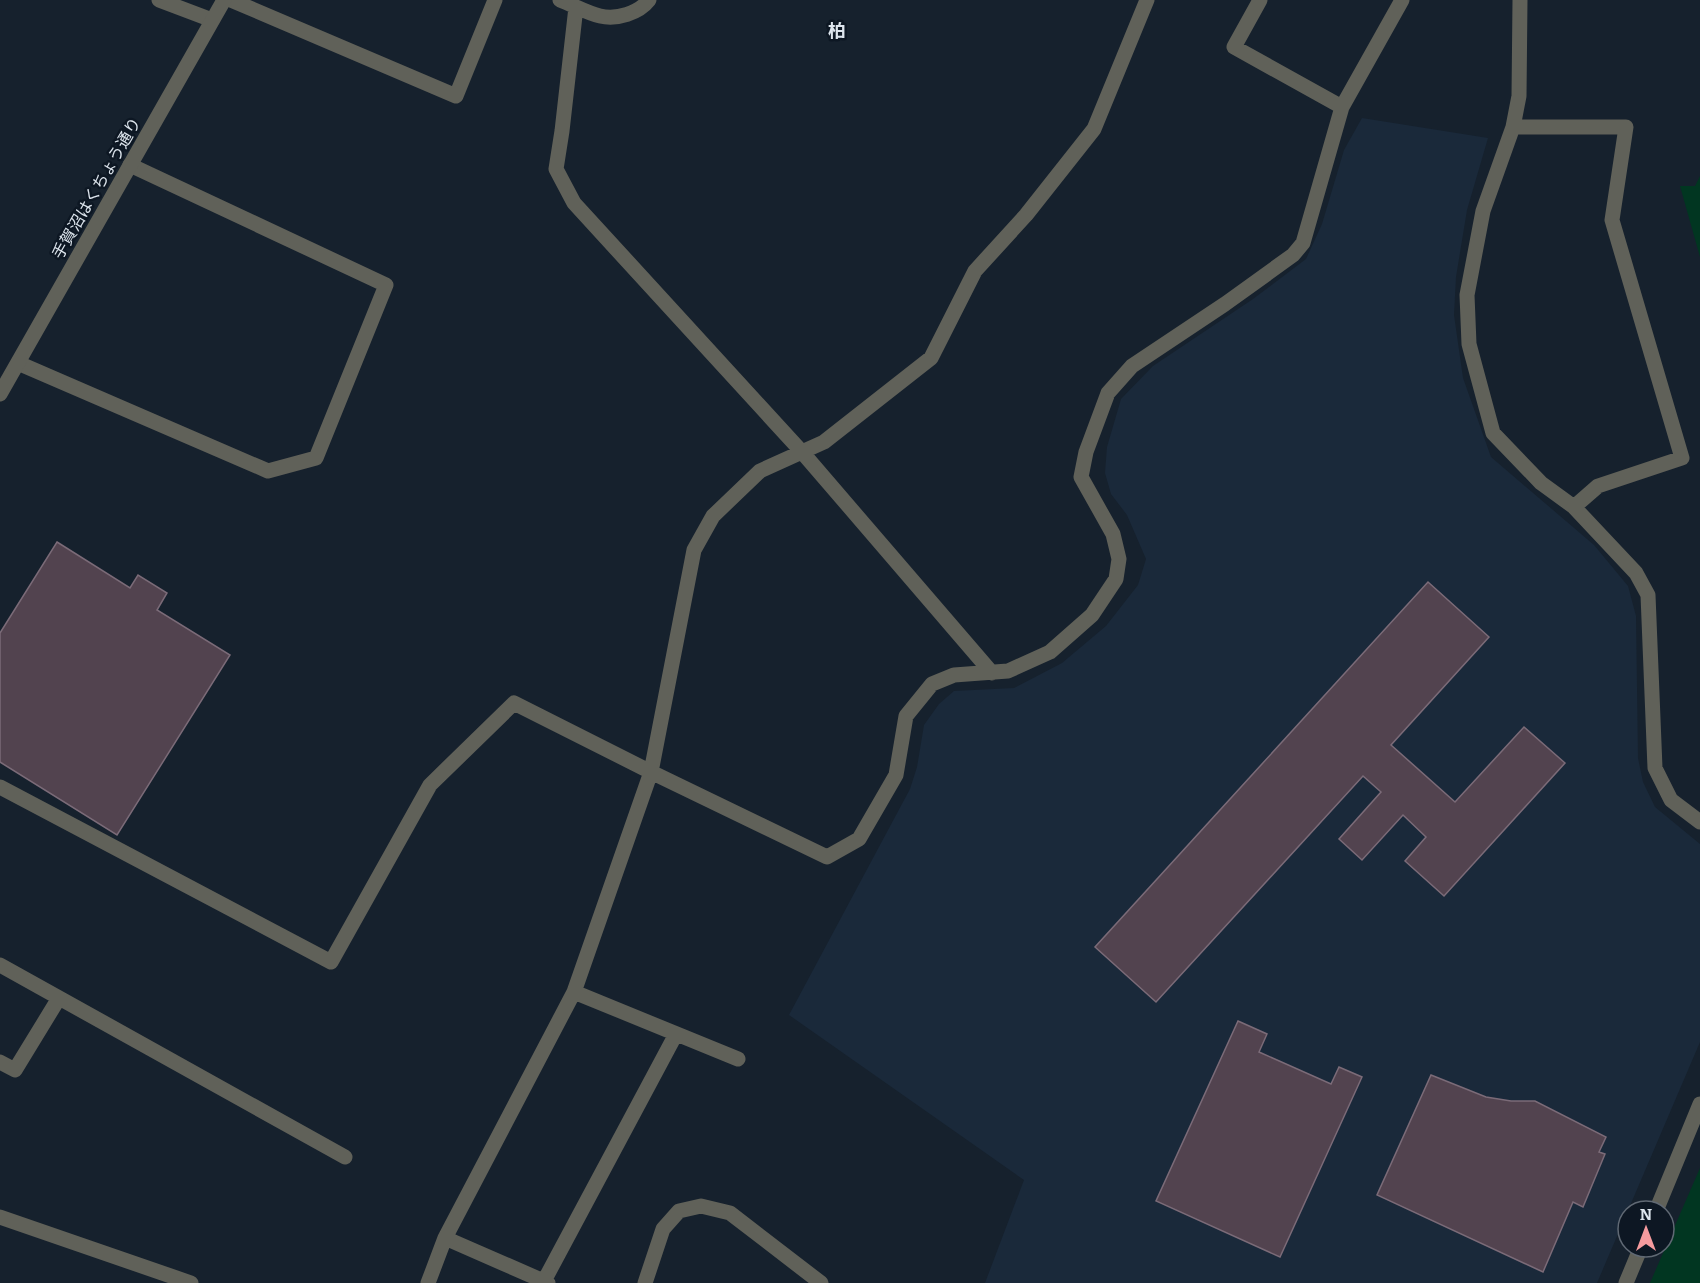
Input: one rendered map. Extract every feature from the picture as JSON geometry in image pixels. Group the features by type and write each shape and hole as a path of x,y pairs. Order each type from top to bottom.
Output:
{"street":[{"path":"159,0 212,20"},
{"name":"手賀沼はくちょう通り","path":"0,394 224,0"},
{"path":"231,0 456,96 495,0"},
{"path":"560,0 602,17 625,16 645,5 649,0"},
{"path":"428,1283 445,1238 574,992 651,772 694,550 713,516 760,471 824,442 931,358 975,272 1026,215 1094,129 1147,0"},
{"path":"1260,0 1234,47 1342,107"},
{"path":"0,787 331,962 430,785 514,703 827,857 859,839 896,775 906,716 932,684 954,675 1008,671 1050,652 1092,615 1116,579 1119,559 1113,534 1081,477 1086,452 1108,393 1132,366 1225,304 1293,255 1303,243 1342,107 1402,0"},
{"path":"1520,0 1519,96 1513,127 1484,211 1467,295 1469,344 1493,433 1541,483 1574,507 1636,573 1648,595 1654,768 1671,801 1700,822"},
{"path":"576,7 556,170 574,203 802,452 992,673"},
{"path":"1513,127 1626,127 1612,220 1682,459 1598,486 1574,507"},
{"path":"18,363 268,471 316,459 386,285 130,165"},
{"path":"0,965 345,1157"},
{"path":"574,992 738,1059"},
{"path":"0,1062 15,1070 59,998"},
{"path":"445,1238 546,1282 676,1034"},
{"path":"1661,1199 1700,1104"},
{"path":"645,1283 663,1229 679,1211 701,1206 730,1213 821,1283"},
{"path":"0,1217 190,1283"},
{"path":"1626,1283 1636,1259"}],"shaded area":[{"path":"1362,118 1488,138 1467,210 1456,277 1454,315 1463,378 1491,457 1594,545 1628,586 1636,616 1638,758 1643,782 1655,807 1700,844 1700,1042 1633,1199 1616,1199 1616,1239 1597,1283 985,1283 1024,1180 789,1015 910,789 917,767 924,725 939,704 954,691 1014,688 1062,663 1106,626 1138,585 1146,559 1127,515 1111,494 1105,473 1107,447 1121,399 1153,366 1253,299 1306,259 1322,224 1344,150"}],"green space":[{"path":"1700,176 1700,257 1680,186 1695,186"},
{"path":"1700,1168 1700,1283 1650,1283 1660,1259 1676,1259 1676,1223"}],"building":[{"path":"57,542 130,588 138,575 167,593 157,610 230,655 117,835 0,762 0,633"},
{"path":"1428,582 1489,637 1391,745 1455,802 1524,727 1565,763 1444,896 1405,861 1426,837 1403,815 1362,860 1339,839 1381,792 1363,776 1156,1002 1095,947"},
{"path":"1238,1021 1267,1034 1259,1052 1331,1084 1339,1067 1362,1077 1280,1257 1156,1201"},
{"path":"1431,1075 1486,1097 1511,1101 1535,1101 1606,1137 1599,1152 1605,1154 1583,1207 1573,1202 1543,1272 1377,1195"}],"district":[{"name":"柏","path":"837,31"}]}
